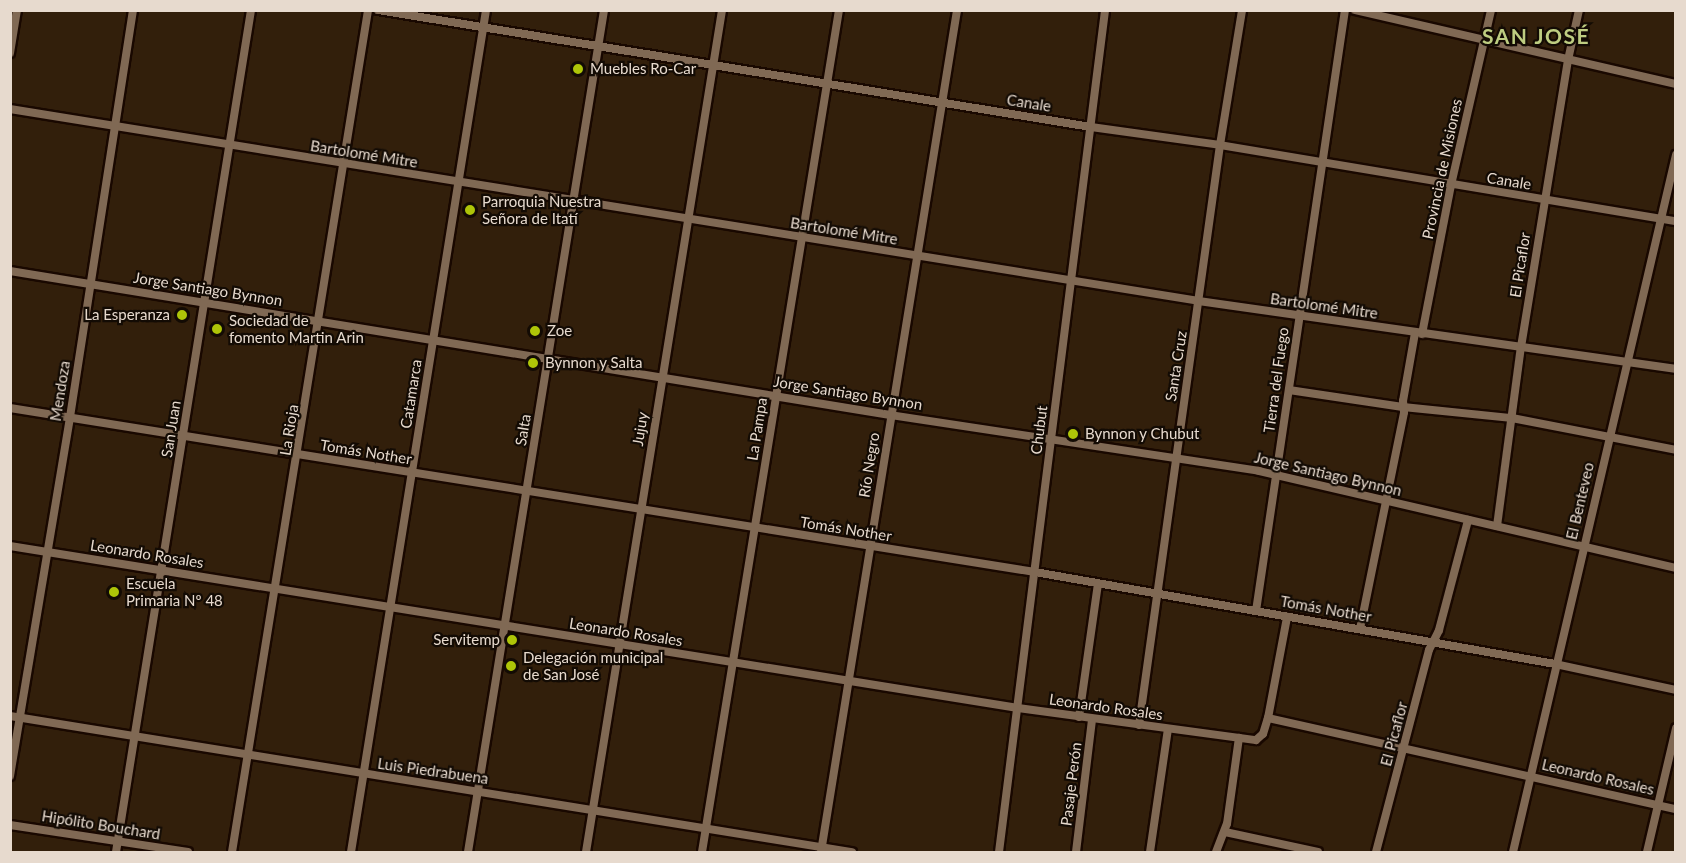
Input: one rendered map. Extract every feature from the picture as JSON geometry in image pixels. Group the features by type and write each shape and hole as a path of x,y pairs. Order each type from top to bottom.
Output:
{"street":[{"path":"10,52 17,10"},
{"name":"Mendoza","path":"10,776 15,717 70,417 133,10"},
{"name":"San Juan","path":"116,852 251,10"},
{"name":"La Rioja","path":"232,852 320,320 368,10"},
{"name":"Canale","path":"378,10 828,84 1220,145 1321,164 1676,221"},
{"name":"Catamarca","path":"351,852 486,10"},
{"name":"Salta","path":"468,852 604,10"},
{"name":"Jujuy","path":"586,852 722,10"},
{"name":"La Pampa","path":"702,852 839,10"},
{"name":"Río Negro","path":"821,850 957,10"},
{"name":"Santa Cruz","path":"1139,725 1220,145 1242,10"},
{"name":"Tierra del Fuego","path":"1256,611 1345,10"},
{"path":"1355,10 1378,13 1676,84"},
{"name":"Provincia de Misiones","path":"1360,629 1418,334 1491,10"},
{"name":"El Picaflor","path":"1497,526 1544,200 1579,10"},
{"name":"Chubut","path":"999,852 1104,11"},
{"name":"Bartolomé Mitre","path":"10,109 802,239 1199,301 1676,369"},
{"name":"El Benteveo","path":"1513,852 1555,664 1676,155"},
{"name":"Jorge Santiago Bynnon","path":"10,271 890,415 1277,475 1676,568"},
{"path":"1288,390 1403,407 1512,418 1676,450"},
{"name":"Tomás Nother","path":"10,408 412,472 527,493 1035,572 1555,664 1676,690"},
{"name":"El Picaflor","path":"1376,852 1468,520"},
{"name":"Leonardo Rosales","path":"10,546 1018,708 1239,738"},
{"path":"1079,717 1098,584"},
{"path":"1216,852 1225,832 1239,738 1262,738 1268,718 1287,617"},
{"name":"Luis Piedrabuena","path":"15,717 134,735 363,775 478,791 821,850 852,852"},
{"name":"Leonardo Rosales","path":"1268,718 1676,809"},
{"name":"Pasaje Perón","path":"1076,852 1092,719"},
{"path":"1647,852 1676,728"},
{"path":"1150,852 1168,729"},
{"name":"Hipólito Bouchard","path":"10,825 188,852"},
{"path":"1225,832 1318,852"}],"place":[{"name":"Muebles Ro-Car","path":"578,69"},
{"name":"Parroquia Nuestra Señora de Itatí","path":"470,210"},
{"name":"La Esperanza","path":"182,315"},
{"name":"Sociedad de fomento Martin Arin","path":"217,329"},
{"name":"Zoe","path":"535,331"},
{"name":"Bynnon y Salta","path":"533,363"},
{"name":"Bynnon y Chubut","path":"1073,434"},
{"name":"Escuela Primaria Nº 48","path":"114,592"},
{"name":"Servitemp","path":"512,640"},
{"name":"Delegación municipal de San José","path":"511,666"}],"district":[{"name":"SAN JOSÉ","path":"1536,36"}]}
